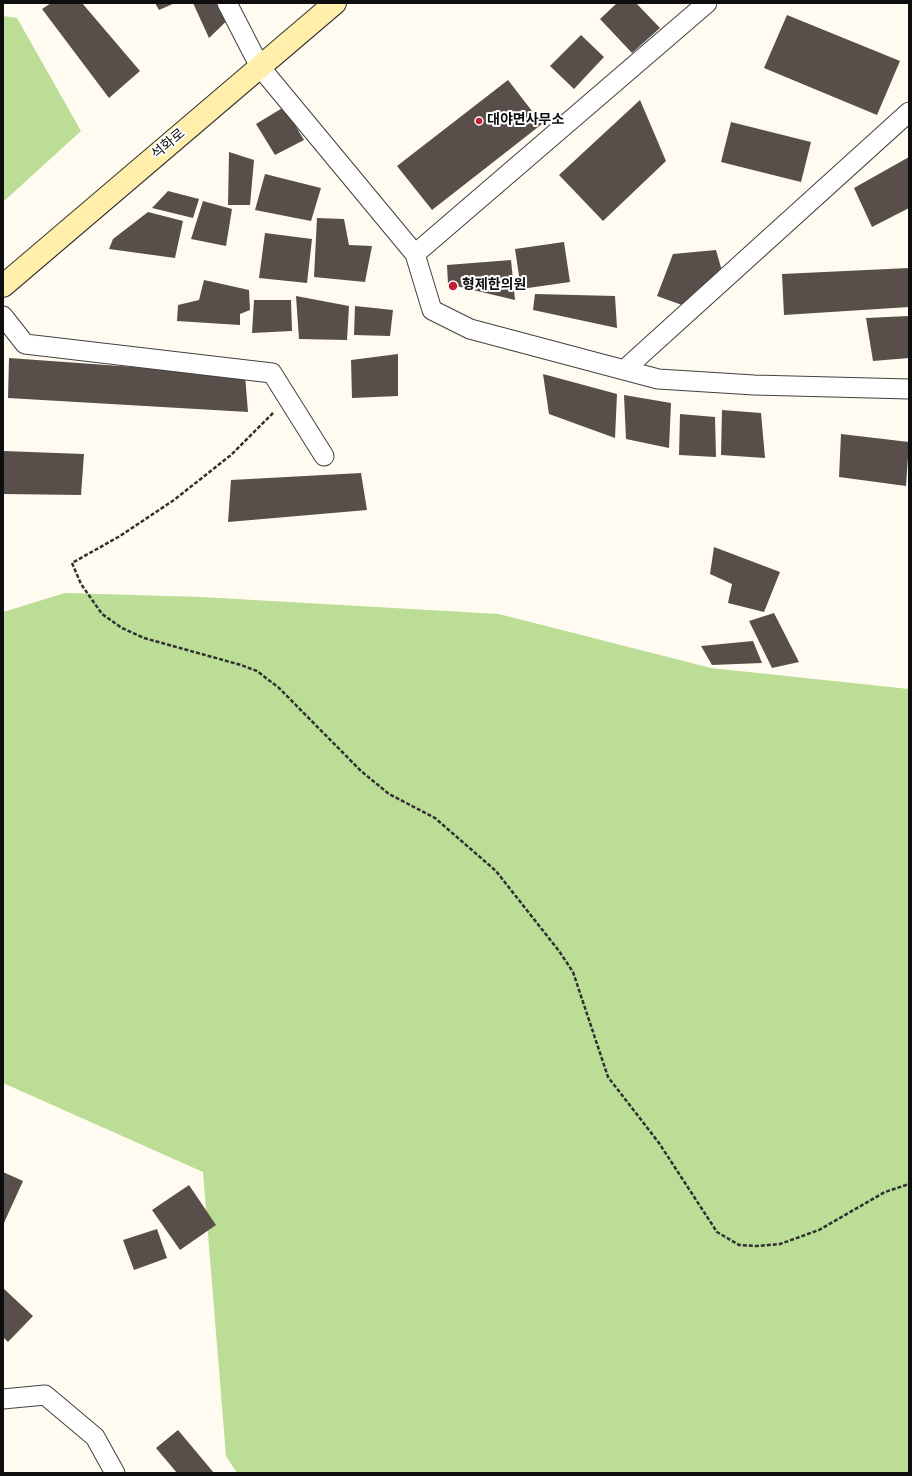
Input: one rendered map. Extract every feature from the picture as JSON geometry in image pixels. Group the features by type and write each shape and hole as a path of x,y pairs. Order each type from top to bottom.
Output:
{"street":[{"path":"227,3 260,67 415,254 432,310 470,330 658,379 754,385 909,388"},
{"name":"석화로","path":"3,286 335,3"},
{"path":"415,254 707,3"},
{"path":"624,370 909,112"},
{"path":"3,316 25,344 272,373 324,456"},
{"path":"3,1399 45,1395 95,1437 115,1473"}],"path":[{"path":"288,398 231,455 174,500 120,536 72,563 81,584 102,614 122,628 144,638 242,665 257,671 279,688 361,771 389,794 435,818 496,871 559,951 573,972 608,1077 659,1143 717,1232 739,1245 757,1246 780,1244 819,1230 886,1192 909,1184"}],"green space":[{"path":"3,16 17,18 81,131 3,202"},
{"path":"65,593 201,597 499,614 711,668 909,689 909,1473 237,1473 226,1456 203,1172 3,1083 3,612"}],"building":[{"path":"51,3 82,3 140,71 109,98 42,9"},
{"path":"155,3 175,3 159,10"},
{"path":"193,3 234,3 237,11 209,38"},
{"path":"617,3 636,3 660,28 632,53 600,19"},
{"path":"787,15 900,61 877,115 764,68"},
{"path":"581,35 604,57 574,89 550,66"},
{"path":"508,80 542,124 432,210 397,166"},
{"path":"640,100 666,161 603,221 559,175"},
{"path":"284,107 304,140 275,155 256,124"},
{"path":"731,122 811,142 801,182 721,162"},
{"path":"229,152 254,160 250,205 228,205"},
{"path":"909,157 909,208 872,227 854,188"},
{"path":"265,174 321,188 311,221 255,210"},
{"path":"168,191 199,199 193,218 152,208"},
{"path":"203,201 232,209 226,246 191,239"},
{"path":"148,212 183,221 175,258 109,249 113,239"},
{"path":"317,218 344,219 349,245 372,246 365,282 314,277"},
{"path":"265,233 312,239 307,283 259,278"},
{"path":"564,242 570,282 521,289 515,249"},
{"path":"716,250 722,271 682,305 657,296 673,254"},
{"path":"511,260 515,300 448,284 447,265"},
{"path":"909,268 909,307 784,315 782,274"},
{"path":"204,280 249,290 250,310 240,314 240,325 177,321 178,305 199,300"},
{"path":"535,294 615,296 617,328 533,310"},
{"path":"296,296 349,306 347,340 299,339"},
{"path":"254,300 291,300 292,331 252,333"},
{"path":"355,306 393,310 390,336 354,335"},
{"path":"909,316 909,358 873,361 866,318"},
{"path":"398,354 398,396 352,398 351,360"},
{"path":"9,358 245,375 248,412 8,398"},
{"path":"543,374 617,394 615,438 549,414"},
{"path":"624,395 671,403 669,448 626,439"},
{"path":"722,410 761,413 765,458 721,455"},
{"path":"680,414 715,417 716,457 679,455"},
{"path":"841,434 909,442 906,486 839,477"},
{"path":"3,451 84,454 81,495 3,494"},
{"path":"361,473 367,510 228,522 231,480"},
{"path":"714,547 780,572 764,612 728,603 732,584 710,574"},
{"path":"774,613 799,662 772,668 749,621"},
{"path":"753,641 762,663 712,665 701,646"},
{"path":"3,1172 23,1181 3,1225"},
{"path":"189,1185 216,1225 180,1250 152,1210"},
{"path":"157,1229 167,1258 134,1270 123,1240"},
{"path":"3,1288 33,1316 8,1342 3,1337"},
{"path":"178,1430 214,1473 177,1473 156,1448"}],"place":[{"name":"대야면사무소","path":"479,121"},
{"name":"형제한의원","path":"453,286"}]}
